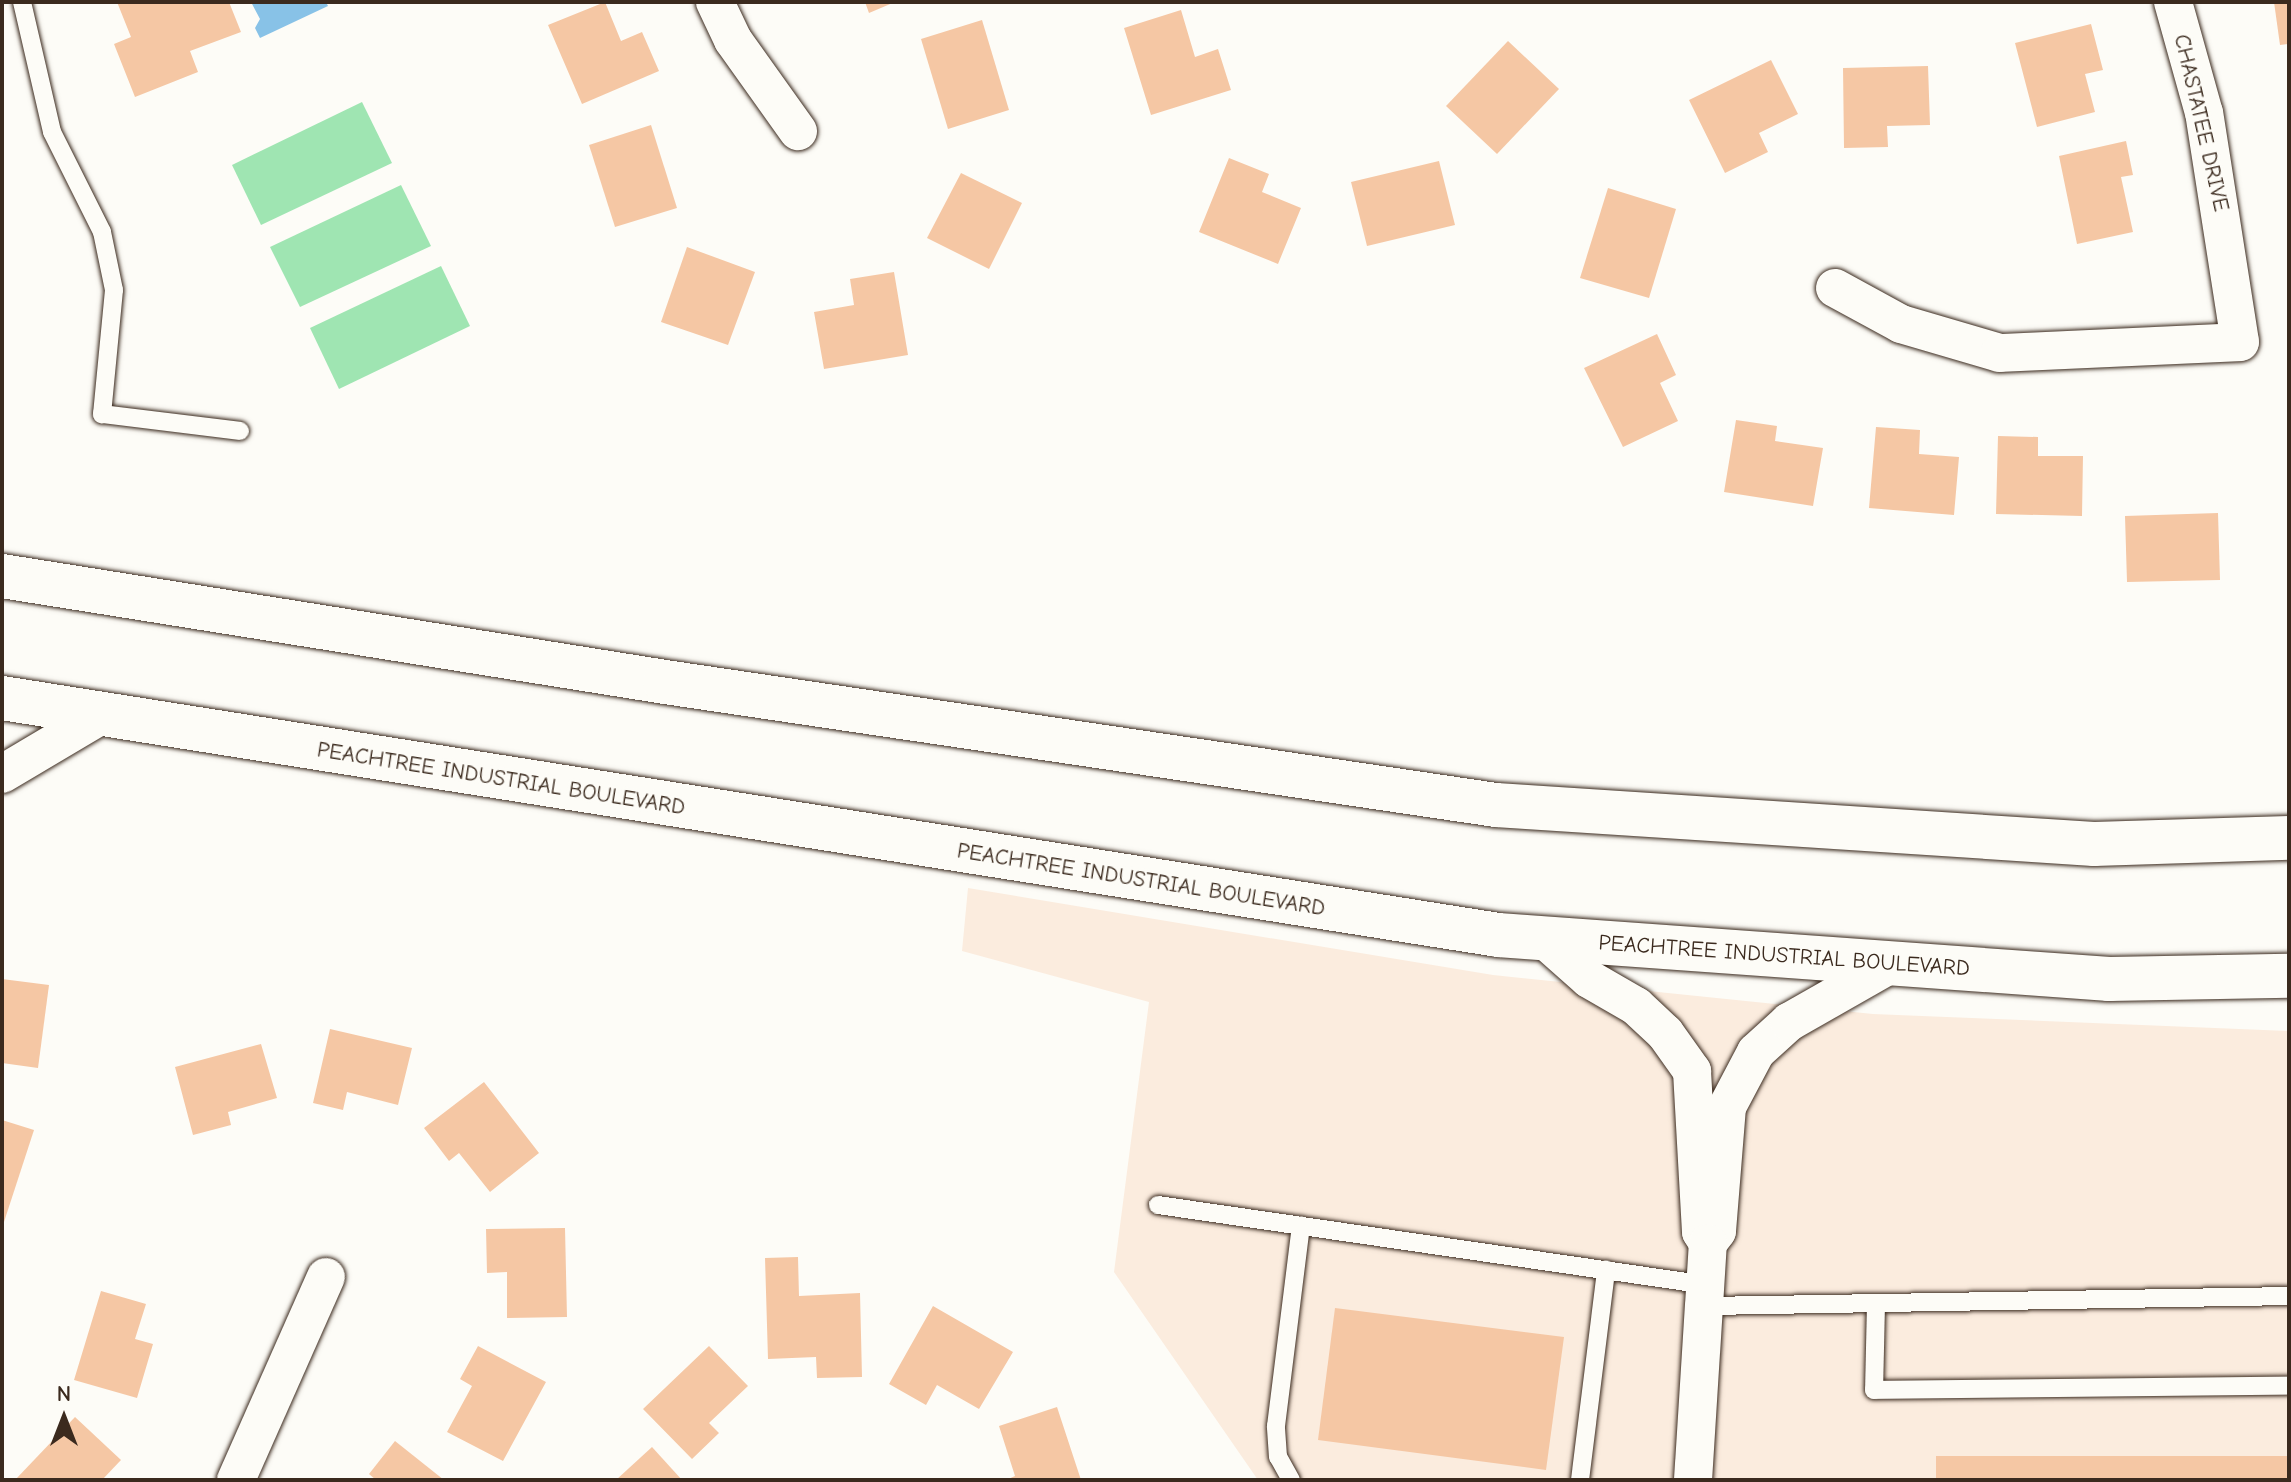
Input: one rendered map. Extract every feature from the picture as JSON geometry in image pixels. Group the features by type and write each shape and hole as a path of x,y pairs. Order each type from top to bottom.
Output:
{"highway":[{"path":"2,576 665,682 1496,805 2094,844 2289,838"},
{"name":"PEACHTREE INDUSTRIAL BOULEVARD","path":"2,698 693,811 1544,939 2109,979 2289,976"}],"street":[{"path":"715,2 733,40 798,131"},
{"name":"CHASTATEE DRIVE","path":"1835,288 1901,324 2000,353 2240,342 2228,244 2204,113 2173,2"},
{"path":"2,774 103,714"},
{"path":"1544,939 1589,979 1636,1006 1665,1033 1692,1071 1701,1232 1708,1243 1693,1480"},
{"path":"1708,1243 1717,1231 1727,1107 1756,1052 1789,1022 1893,963"},
{"path":"236,1480 326,1277"}],"lane":[{"path":"22,2 52,132 102,232 114,290 102,414 240,431"},
{"path":"1158,1205 1606,1270 1707,1296 1876,1304 2289,1296"},
{"path":"1291,1480 1278,1457 1276,1426 1301,1226"},
{"path":"1580,1480 1606,1270"},
{"path":"1876,1304 1874,1390 2289,1386"}],"shaded area":[{"path":"968,888 1493,975 1873,1014 2289,1031 2289,1480 1258,1480 1114,1272 1149,1002 962,951"}],"green space":[{"path":"362,102 392,163 261,225 232,165"},
{"path":"401,185 431,246 300,307 270,247"},
{"path":"441,266 470,326 339,389 310,328"}],"water":[{"path":"251,2 326,2 328,6 260,38 255,28 260,19"}],"building":[{"path":"117,2 229,2 241,32 190,51 198,72 135,97 114,44 131,37"},
{"path":"605,2 621,41 642,32 659,71 582,104 548,25"},
{"path":"865,2 895,2 869,13"},
{"path":"2274,2 2289,2 2289,44 2280,45"},
{"path":"1181,10 1195,57 1218,49 1231,90 1151,115 1124,28"},
{"path":"982,20 1009,110 948,129 921,39"},
{"path":"2091,24 2103,70 2085,74 2095,112 2037,127 2015,43"},
{"path":"1508,41 1559,89 1497,154 1446,106"},
{"path":"1771,60 1798,114 1759,133 1768,152 1725,173 1689,100"},
{"path":"1928,66 1930,125 1887,126 1888,147 1844,148 1843,68"},
{"path":"651,125 677,208 615,227 589,145"},
{"path":"2126,141 2133,175 2121,177 2133,232 2077,244 2059,156"},
{"path":"1229,158 1269,174 1262,192 1301,208 1278,264 1199,232"},
{"path":"1439,161 1455,225 1367,246 1351,182"},
{"path":"961,173 1022,203 989,269 927,238"},
{"path":"1608,188 1676,209 1649,298 1580,278"},
{"path":"687,247 755,272 728,345 661,322"},
{"path":"894,272 908,355 824,369 814,312 854,305 850,279"},
{"path":"1657,334 1676,375 1660,383 1678,421 1623,447 1584,368"},
{"path":"1736,420 1777,426 1775,441 1823,448 1813,506 1724,492"},
{"path":"1876,427 1920,430 1919,454 1959,457 1954,515 1869,508"},
{"path":"1998,436 2038,437 2038,456 2083,456 2082,516 1996,514"},
{"path":"2218,513 2220,580 2127,582 2125,516"},
{"path":"2,979 49,985 38,1068 2,1063"},
{"path":"330,1029 412,1048 398,1105 347,1092 343,1110 313,1103"},
{"path":"261,1044 277,1098 228,1112 231,1125 193,1135 175,1067"},
{"path":"484,1082 539,1153 490,1192 459,1153 449,1161 424,1128"},
{"path":"2,1120 34,1130 3,1225 2,1225"},
{"path":"565,1228 567,1317 507,1318 507,1272 487,1273 486,1229"},
{"path":"798,1257 799,1296 860,1293 862,1377 817,1378 816,1357 768,1359 765,1258"},
{"path":"101,1291 146,1304 135,1339 153,1344 137,1398 74,1380"},
{"path":"933,1306 1013,1352 979,1409 937,1385 926,1405 889,1384"},
{"path":"1335,1308 1564,1337 1546,1470 1318,1440"},
{"path":"478,1346 546,1382 503,1461 447,1432 472,1386 460,1379"},
{"path":"709,1346 748,1386 709,1423 719,1433 692,1459 643,1409"},
{"path":"1057,1407 1081,1480 1006,1480 1015,1476 999,1426"},
{"path":"75,1417 121,1460 102,1480 15,1480"},
{"path":"395,1441 444,1480 376,1480 369,1474"},
{"path":"652,1447 682,1480 616,1480"},
{"path":"1936,1456 2289,1456 2289,1480 1936,1480"}]}
